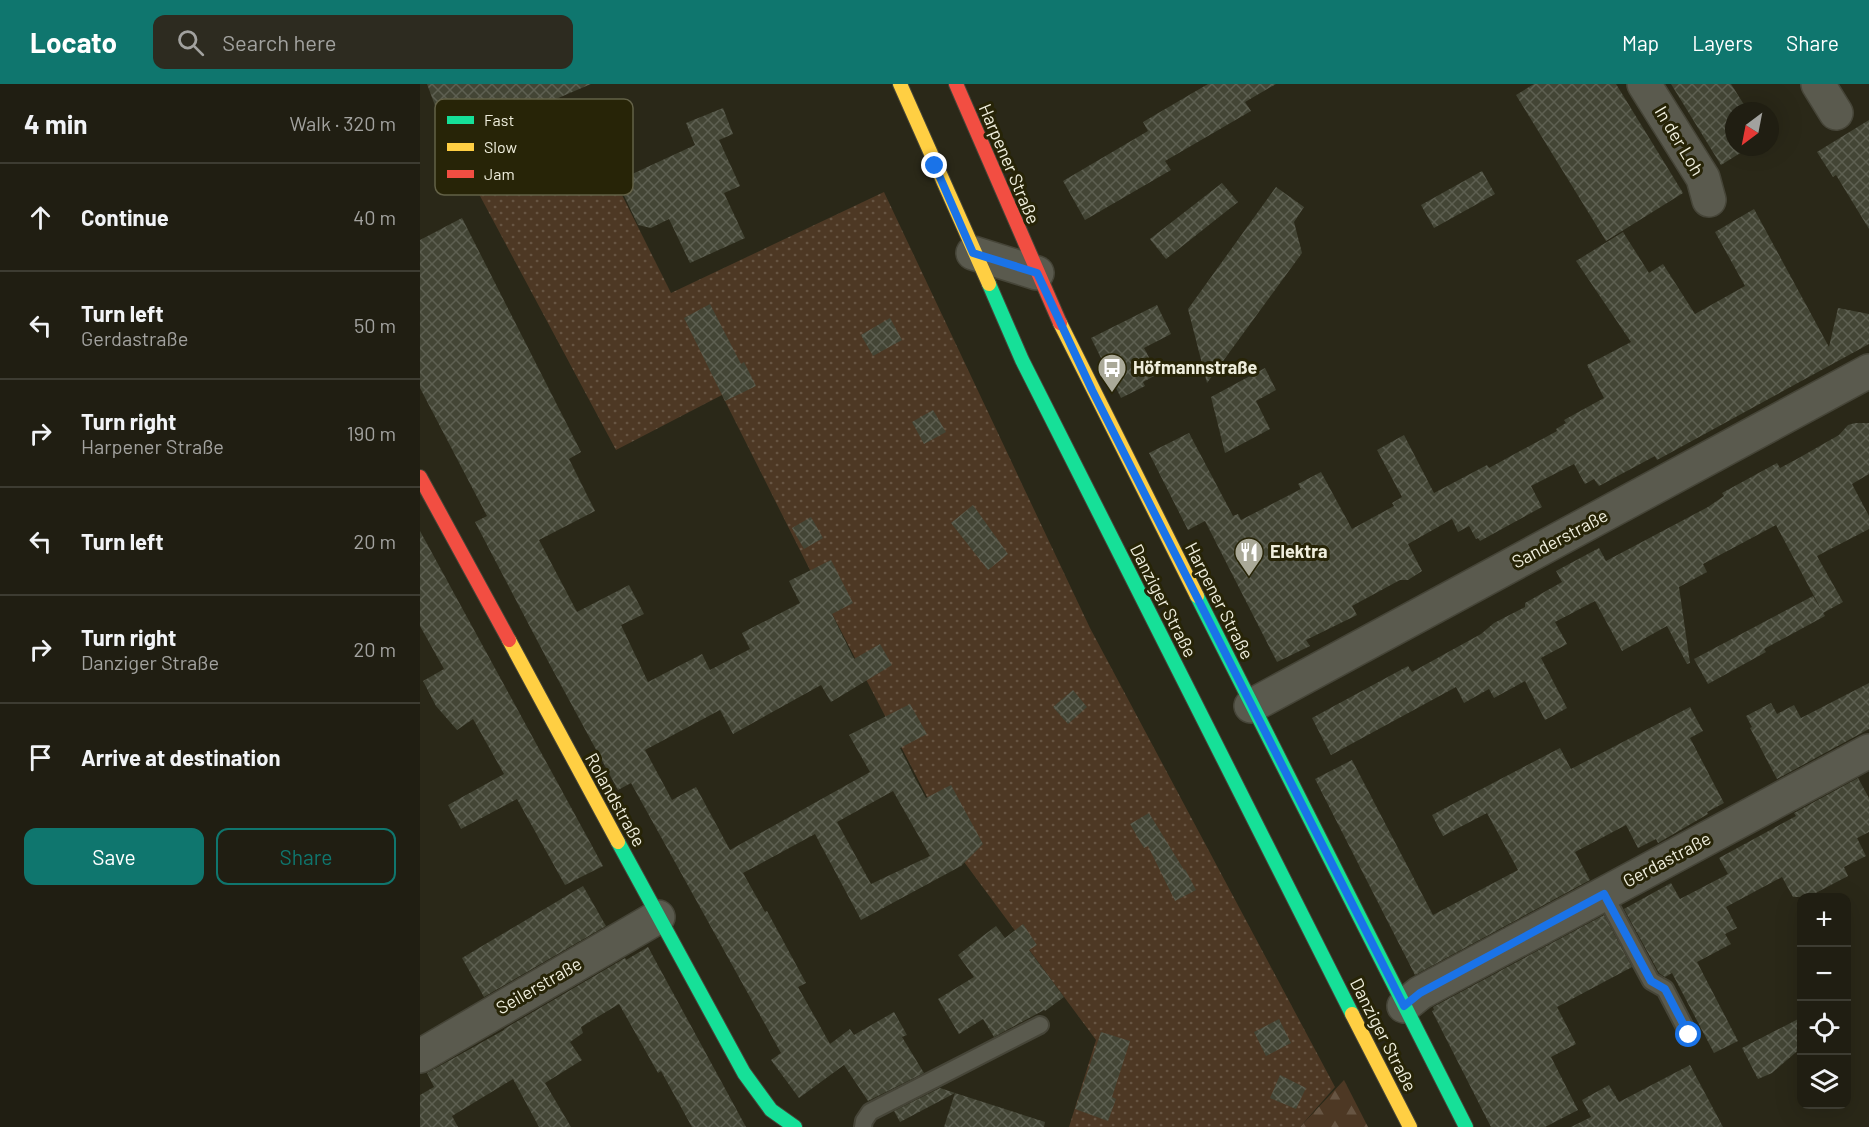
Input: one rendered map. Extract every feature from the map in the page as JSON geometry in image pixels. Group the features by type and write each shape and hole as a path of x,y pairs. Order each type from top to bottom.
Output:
{"street":[{"name":"Danziger Straße","path":"900,84 973,253 1074,467 1410,1127"},
{"name":"Harpener Straße","path":"956,84 1069,344 1466,1127"},
{"name":"In der Loh","path":"1644,84 1703,178 1709,200"},
{"path":"1818,84 1836,113"},
{"path":"973,253 1037,273"},
{"name":"Sanderstraße","path":"1251,706 1869,371"},
{"name":"Rolandstraße","path":"420,477 744,1073 771,1110 795,1127"},
{"name":"Gerdastraße","path":"1404,1006 1420,993 1869,751"},
{"name":"Seilerstraße","path":"420,1056 658,916"}],"lane":[{"path":"1604,894 1651,981 1665,989 1689,1035"},
{"path":"863,1127 864,1120 870,1113 1040,1025"}],"green space":[{"path":"884,192 1090,628 1335,1087 1300,1127 1069,1127 1096,1040 953,847 722,395 616,450 479,195 622,195 671,293"},
{"path":"1344,1080 1368,1127 1300,1127"}],"building":[{"path":"427,84 591,84 556,99 435,99 435,106"},
{"path":"1208,84 1276,84 1245,102 1251,111 1165,161 1171,170 1085,220 1063,181 1148,131 1143,122"},
{"path":"1534,84 1616,84 1683,193 1606,241 1516,95"},
{"path":"1671,84 1731,84 1742,102 1725,102 1725,156 1736,156 1721,165"},
{"path":"723,108 733,134 719,140 740,186 724,193 745,238 690,263 669,219 651,228 638,225 624,195 633,195 633,174 695,145 686,123"},
{"path":"1869,120 1869,229 1836,175 1833,177 1817,152"},
{"path":"1482,171 1495,194 1434,228 1421,205"},
{"path":"1222,183 1238,202 1166,259 1150,239"},
{"path":"1276,187 1304,207 1294,222 1302,253 1207,383 1188,309"},
{"path":"1754,209 1829,347 1838,308 1869,314 1869,344 1657,460 1655,456 1599,486 1594,479 1585,484 1574,464 1531,486 1542,507 1480,541 1476,539 1469,526 1458,532 1452,519 1408,544 1422,571 1352,606 1357,615 1306,640 1310,646 1277,662 1205,521 1188,530 1149,453 1189,433 1233,516 1238,514 1241,520 1301,489 1298,484 1321,472 1352,529 1394,506 1392,503 1402,497 1377,450 1404,435 1434,493 1487,465 1489,468 1557,431 1556,429 1566,423 1564,420 1604,398 1587,365 1631,342 1576,261 1623,232 1649,273 1663,264 1695,314 1745,286 1715,232"},
{"path":"462,218 581,452 569,459 595,511 539,540 577,612 629,585 644,614 621,625 648,682 702,654 710,670 750,649 742,633 800,603 789,581 831,560 853,603 832,614 854,659 880,644 892,665 831,702 821,685 733,734 720,710 645,750 672,800 696,787 730,850 870,772 849,735 910,704 927,734 900,748 915,778 926,798 951,785 983,844 961,866 861,920 815,834 743,873 765,912 767,911 806,983 798,987 830,1044 850,1029 854,1035 894,1012 907,1035 902,1037 924,1073 868,1101 844,1065 799,1098 771,1060 781,1053 631,783 618,790 475,522 487,516 420,388 420,240","holes":["893,791 930,856 871,884 837,822"]},
{"path":"710,304 741,364 744,362 756,386 725,401 684,318"},
{"path":"1157,305 1171,334 1144,348 1158,374 1143,382 1145,386 1121,398 1091,338"},
{"path":"890,318 902,340 873,356 861,335"},
{"path":"1265,368 1276,390 1256,401 1270,429 1225,453 1211,397"},
{"path":"933,410 946,432 924,444 912,422"},
{"path":"1869,423 1869,474 1852,484 1869,516 1869,529 1817,556 1843,602 1823,613 1776,525 1703,564 1707,572 1679,587 1690,663 1687,664 1667,626 1622,651 1595,601 1555,622 1567,644 1541,658 1567,708 1545,720 1525,681 1494,698 1489,689 1464,703 1456,687 1331,755 1312,718 1408,666 1412,672 1481,634 1494,623 1525,607 1525,603 1562,582 1556,571 1599,548 1606,561 1708,507 1724,496 1722,493 1777,463 1780,468 1797,459 1839,435 1848,425"},
{"path":"973,505 1008,554 988,570 951,523"},
{"path":"811,517 823,538 804,549 792,528"},
{"path":"420,531 603,866 565,885 517,799 461,829 448,805 504,774 473,719 457,730 436,706 423,681 444,669 420,626"},
{"path":"1813,596 1825,616 1764,649 1766,652 1708,684 1694,659"},
{"path":"1869,683 1869,729 1777,779 1746,716 1771,703 1777,714 1794,705 1801,718"},
{"path":"1073,690 1087,707 1068,724 1053,707"},
{"path":"1690,707 1703,731 1690,738 1724,803 1658,843 1656,839 1638,848 1626,825 1575,852 1590,880 1415,975 1315,779 1352,760 1433,915 1518,870 1487,813 1443,836 1432,815 1560,748 1571,769"},
{"path":"1858,778 1869,798 1869,832 1857,838 1866,856 1844,867 1848,876 1816,893 1797,893 1797,897 1793,897 1782,877 1726,907 1737,928 1725,934 1731,944 1697,962 1738,1041 1714,1053 1672,973 1665,977 1659,973 1624,909 1671,883 1680,899 1728,874 1719,858 1796,816 1794,813"},
{"path":"1149,813 1196,890 1175,901 1148,846 1144,848 1130,824"},
{"path":"583,886 606,926 484,997 462,958"},
{"path":"1604,915 1632,967 1557,1007 1576,1044 1551,1057 1578,1110 1545,1127 1491,1127 1432,1011 1433,1007"},
{"path":"1023,924 1037,945 1029,950 1064,997 1045,1011 994,1037 983,1019 959,1034 938,999 974,977 958,955 996,926 1005,938"},
{"path":"648,947 746,1127 692,1127 661,1071 658,1073 619,1004 581,1027 583,1033 570,1042 582,1060 545,1083 571,1127 539,1127 513,1079 452,1116 458,1127 420,1127 420,1095 434,1087 427,1073 625,958 626,960"},
{"path":"1279,1019 1291,1043 1266,1056 1254,1032"},
{"path":"1797,1020 1797,1051 1772,1073 1758,1079 1742,1048"},
{"path":"1101,1032 1130,1041 1112,1097 1116,1099 1108,1121 1075,1109"},
{"path":"1690,1065 1723,1127 1571,1127 1591,1117 1582,1100 1609,1085 1619,1102"},
{"path":"1280,1075 1306,1088 1296,1109 1270,1098"},
{"path":"940,1088 955,1093 900,1122 894,1111"},
{"path":"955,1093 1045,1122 1044,1127 944,1127"}],"traffic: fast":[{"path":"989,284 1022,360 1352,1014"},
{"path":"1197,596 1466,1127"},
{"path":"618,842 744,1073 771,1110 795,1127"}],"traffic: slow":[{"path":"900,84 989,284"},
{"path":"1060,323 1197,596"},
{"path":"509,640 618,842"},
{"path":"1352,1014 1410,1127"}],"traffic: jam":[{"path":"956,84 1060,323"},
{"path":"420,477 509,640"}],"place":[{"name":"Höfmannstraße","path":"1112,394"},
{"name":"Elektra","path":"1249,578"}],"route":[{"path":"935,166 973,253 1037,273 1092,390 1404,1006 1420,993 1604,894 1651,981 1665,989 1689,1035"}]}
